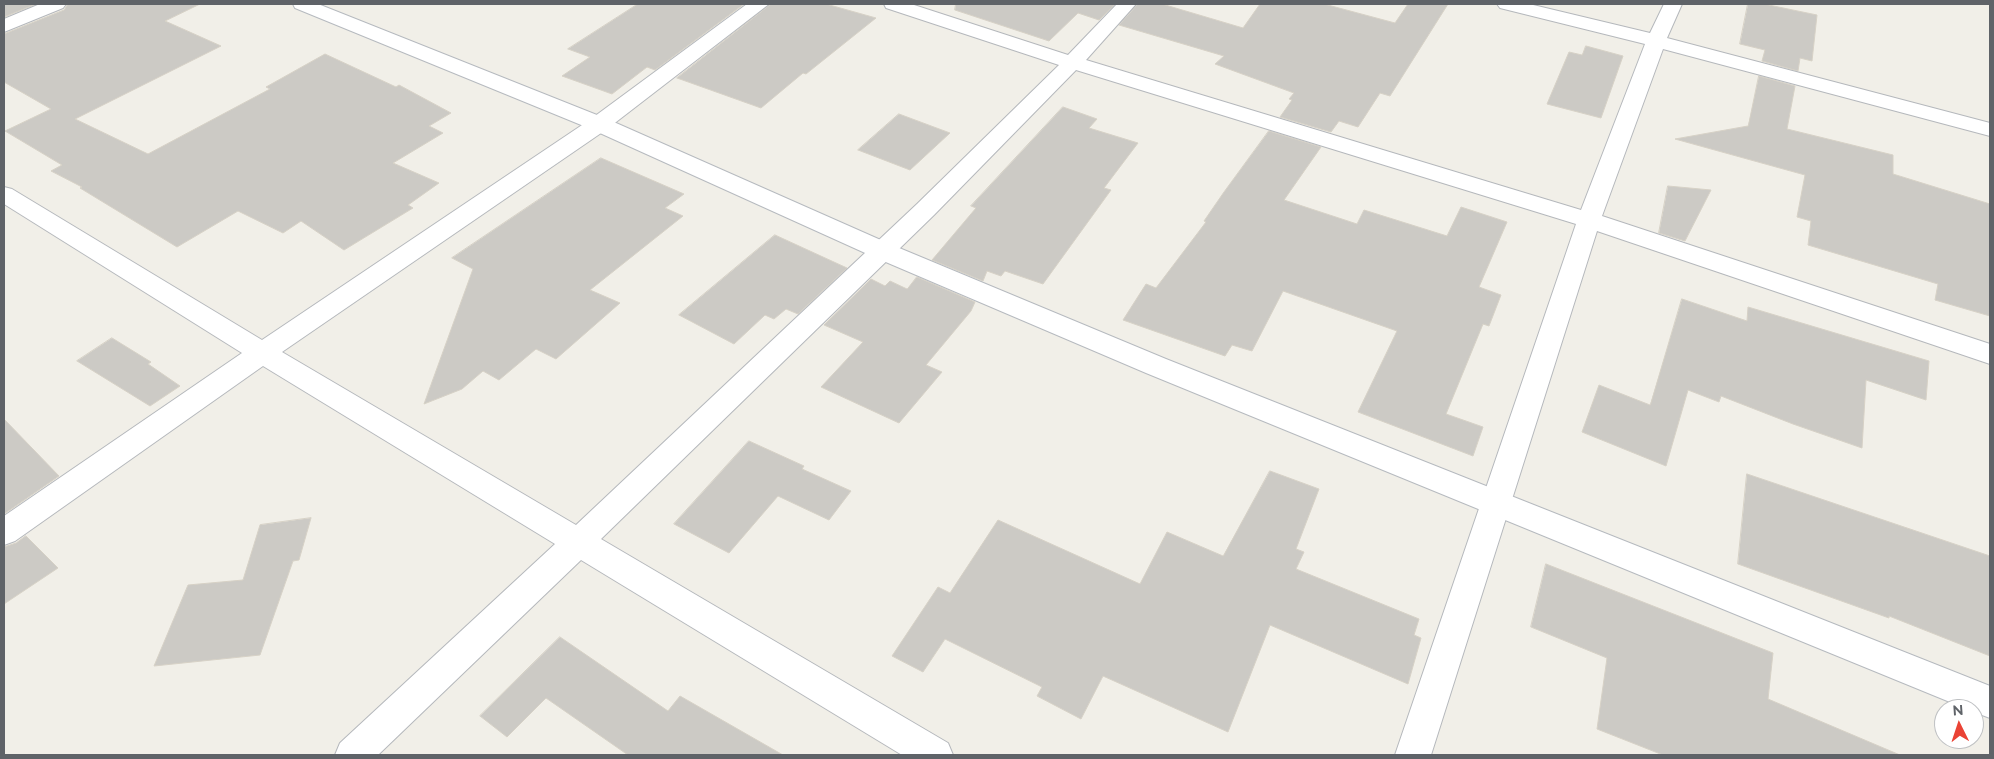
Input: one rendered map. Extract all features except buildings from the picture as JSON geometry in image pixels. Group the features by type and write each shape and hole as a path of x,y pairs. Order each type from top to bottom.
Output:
{"street":[{"path":"4,26 56,4"},
{"path":"302,4 599,124 883,250 1156,366 1990,702"},
{"path":"4,532 262,353 599,124 759,4"},
{"path":"893,4 1073,63 1589,220 1990,354"},
{"path":"354,755 883,250 1073,63 1127,4"},
{"path":"1507,4 1656,41 1990,130"},
{"path":"1413,755 1589,220 1656,41 1673,4"},
{"path":"4,194 262,353 936,755"}]}
